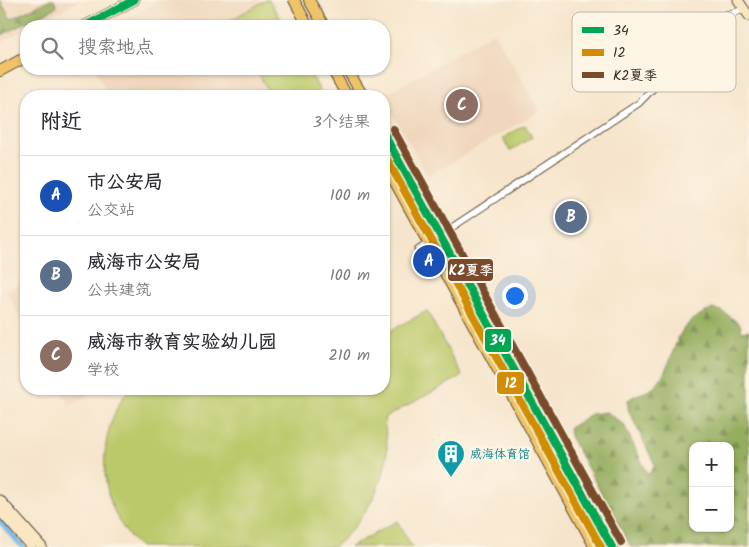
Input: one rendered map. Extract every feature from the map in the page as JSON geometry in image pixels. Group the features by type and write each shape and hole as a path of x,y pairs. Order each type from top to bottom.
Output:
{"main road":[{"path":"96,20 134,0"},
{"path":"294,0 305,20"},
{"path":"309,0 321,20"},
{"path":"738,0 746,13"},
{"path":"0,71 20,60"},
{"path":"335,75 344,90"},
{"path":"351,75 359,90"},
{"path":"390,145 612,547"},
{"path":"390,173 595,547"},
{"path":"0,500 42,547"},
{"path":"2,516 31,547"}],"street":[{"path":"418,250 638,102 648,92"}],"shaded area":[{"path":"0,0 80,0 43,20 20,20 20,32 0,43"},
{"path":"161,0 273,0 284,20 125,20"},
{"path":"494,32 540,111 428,176 390,110 390,91"},
{"path":"98,75 313,75 322,90 106,90"},
{"path":"20,283 20,316 6,291"},
{"path":"64,395 89,395 70,406"}],"green space":[{"path":"0,0 11,19 49,0 54,0 57,7 31,20 20,20 20,26 0,36"},
{"path":"269,0 281,20 231,20"},
{"path":"259,75 311,75 319,90 268,90"},
{"path":"525,125 532,137 510,151 503,138"},
{"path":"713,309 722,311 740,324 742,332 749,330 749,547 631,547 570,436 569,428 591,414 607,412 624,425 648,475 655,465 628,409 628,400 655,386 663,375 681,333 698,316"},
{"path":"427,311 462,376 384,418 387,456 379,485 360,519 352,530 334,547 140,547 125,531 115,512 108,492 105,448 110,427 125,395 390,395 390,331"},
{"path":"397,521 412,547 350,547"}],"waterway":[{"path":"0,521 23,547"}],"transit line":[{"name":"34","path":"96,20 134,0"},
{"name":"K2夏季","path":"393,129 621,542"},
{"name":"34","path":"390,145 612,547"},
{"name":"12","path":"390,165 601,547"}],"place":[{"name":"威海市教育实验幼儿园","path":"462,105"},
{"name":"威海市公安局","path":"571,217"},
{"name":"市公安局","path":"429,261"},
{"name":"威海体育馆","path":"451,478"}]}
